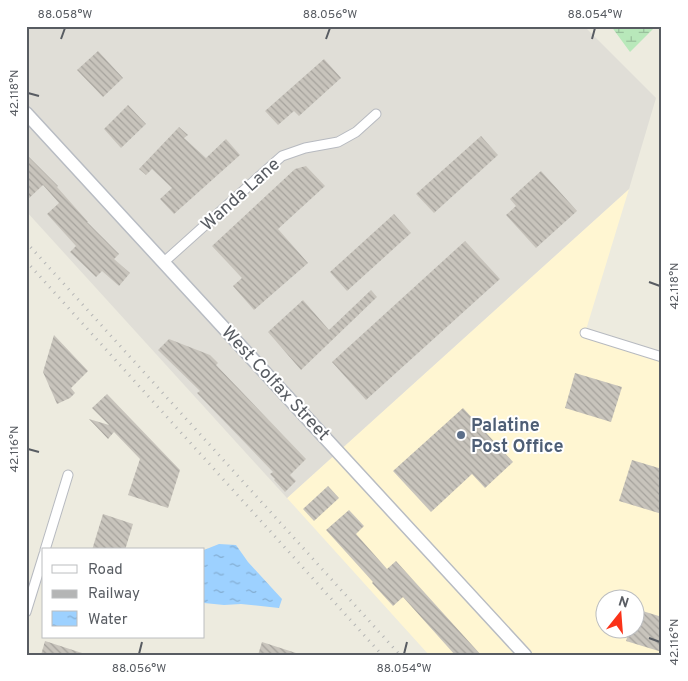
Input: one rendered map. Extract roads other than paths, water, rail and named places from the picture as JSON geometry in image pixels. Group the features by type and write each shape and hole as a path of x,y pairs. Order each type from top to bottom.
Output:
{"street":[{"name":"West Colfax Street","path":"26,113 525,655"},
{"name":"Wanda Lane","path":"164,262 282,156 305,148 338,142 356,132 376,114"},
{"path":"585,333 662,358"},
{"path":"46,548 68,475"},
{"path":"26,612 42,560"}],"water":[{"path":"219,544 236,545 248,562 282,599 279,608 205,603 205,550"}],"railway":[{"path":"26,242 400,655"},
{"path":"26,261 382,655"}],"place":[{"name":"Palatine Post Office","path":"461,435"}]}
